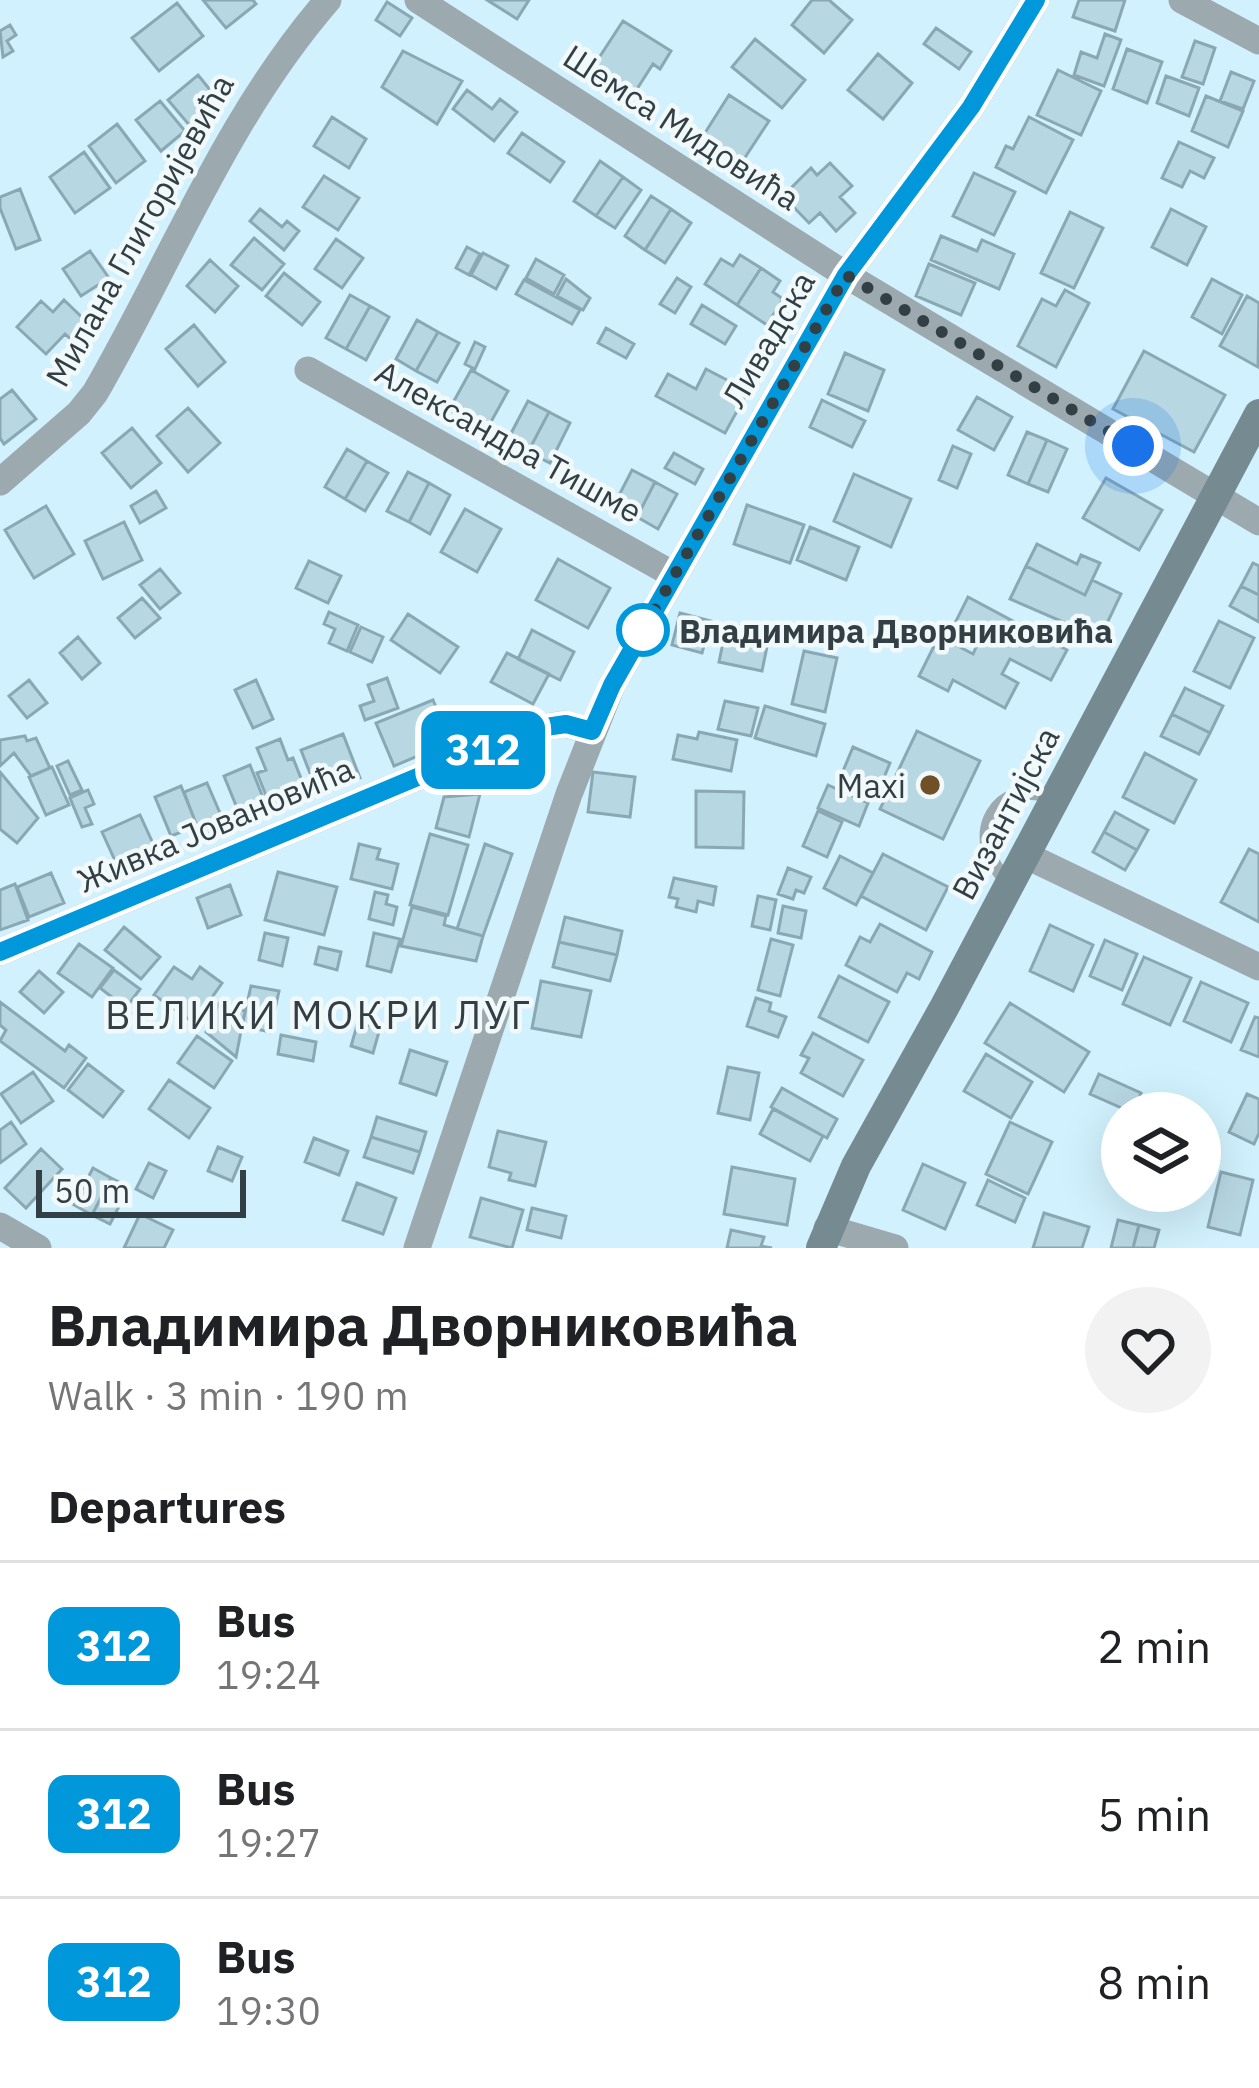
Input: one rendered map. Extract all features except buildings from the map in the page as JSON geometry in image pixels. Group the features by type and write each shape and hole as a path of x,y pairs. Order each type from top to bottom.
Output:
{"street":[{"name":"Милана Глигоријевића","path":"0,482 80,413 95,393 245,110 288,46 328,0"},
{"name":"Шемса Мидовића","path":"418,0 846,275"},
{"name":"Ливадска","path":"417,1248 592,731 612,685 846,275 971,107 1036,0"},
{"path":"1182,0 1259,41"},
{"path":"846,275 1259,522"},
{"name":"Александра Тишме","path":"308,370 674,575"},
{"name":"Византијска","path":"824,1238 856,1166 1259,415"},
{"name":"Живка Јовановића","path":"0,952 532,729 566,724 592,731"},
{"path":"1025,855 1259,967"},
{"path":"0,1226 38,1248"},
{"path":"824,1238 896,1248"}],"lane":[{"path":"1010,883 987,855 985,830 990,818 997,808 1022,794 1053,798"}],"bus line":[{"name":"312","path":"0,952 532,729 566,724 592,731 612,685 846,275 971,107 1036,0"}],"place":[{"name":"Владимира Дворниковића","path":"643,630"},
{"name":"Maxi","path":"930,785"}],"district":[{"name":"ВЕЛИКИ МОКРИ ЛУГ","path":"319,1014"}],"route":[{"path":"643,630 633,648 846,275 1133,446"}]}
